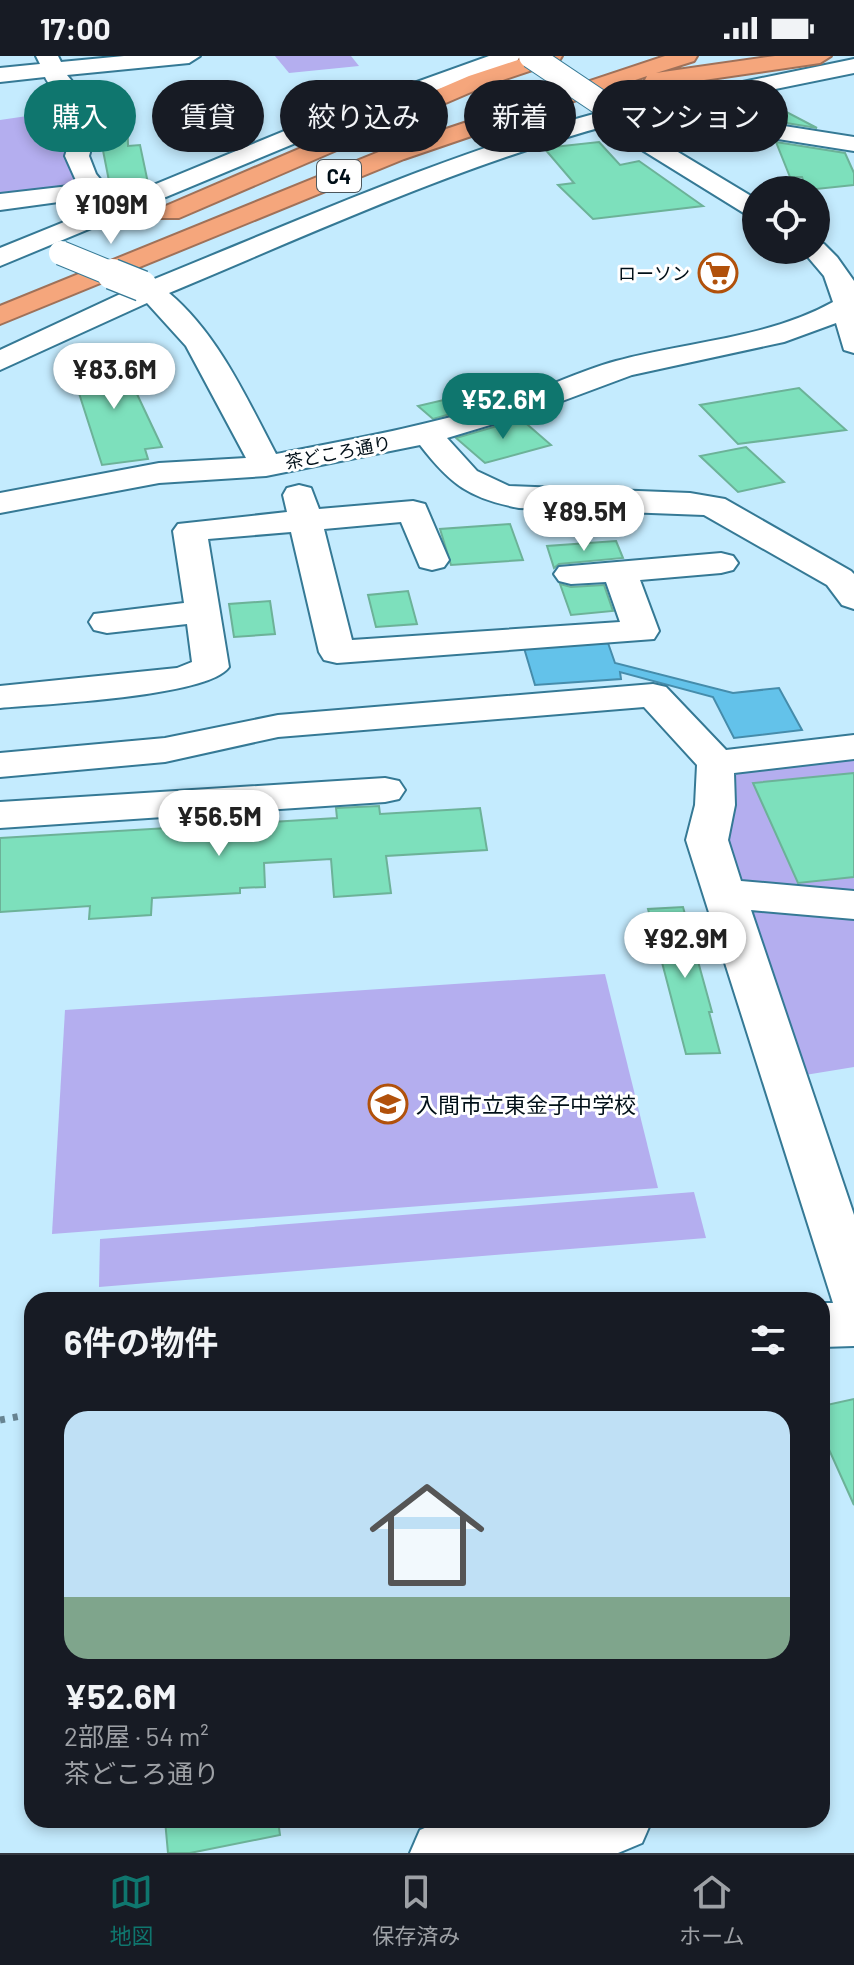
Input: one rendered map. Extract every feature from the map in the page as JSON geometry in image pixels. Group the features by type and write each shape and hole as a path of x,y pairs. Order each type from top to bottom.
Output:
{"highway":[{"name":"C4","path":"551,56 477,81 150,224 464,110 631,56"},
{"name":"C4","path":"576,92 686,56"},
{"path":"576,98 630,85 820,56"},
{"name":"C4","path":"0,316 285,198 464,129"},
{"path":"49,265 100,246"}],"street":[{"path":"0,75 50,63 189,56"},
{"path":"0,258 319,125 509,56"},
{"path":"531,56 592,97"},
{"path":"50,63 60,85 81,106 86,122 77,156 84,175 105,204 116,211"},
{"path":"782,80 854,66"},
{"path":"0,361 146,289 442,171 592,119"},
{"path":"788,134 854,144"},
{"path":"661,152 742,201"},
{"path":"0,202 95,190"},
{"path":"32,243 49,265 146,289 203,350 279,464 305,521 337,652 647,645 619,571"},
{"path":"830,264 845,285 852,303 854,344"},
{"name":"茶どころ通り","path":"0,503 159,473 279,464 428,434 519,407 624,368 774,336 816,323 852,303"},
{"path":"428,434 457,472 475,487 494,494 519,498 660,501 713,506 839,578 854,598"},
{"path":"0,697 184,678 211,667 190,531 413,511 432,560"},
{"path":"571,574 721,563"},
{"path":"107,622 202,612"},
{"path":"0,765 165,750 278,726 653,695 717,763"},
{"path":"717,763 854,747"},
{"path":"717,763 714,773 715,805 707,840 854,1293"},
{"path":"0,815 385,790"},
{"path":"724,893 854,905"},
{"path":"830,1325 854,1324"},
{"path":"443,1853 576,1828"},
{"path":"622,1828 630,1853"}],"path":[{"path":"0,1420 24,1416"}],"shaded area":[{"path":"275,56 351,56 359,66 289,73"},
{"path":"24,116 24,152 82,152 87,187 0,200 0,120"},
{"path":"854,759 854,1067 799,1076 721,860 733,771"},
{"path":"605,974 658,1188 52,1234 65,1010"},
{"path":"694,1192 706,1238 99,1287 100,1239"}],"water":[{"path":"608,643 615,663 733,693 779,688 802,730 734,738 713,697 620,672 621,679 535,685 524,648"}],"building":[{"path":"788,113 817,128 788,123"},
{"path":"592,143 592,152 608,152 620,165 639,161 703,206 593,219 558,185 574,183 547,152 576,152 576,145"},
{"path":"788,144 845,153 854,173 854,185 830,188 830,176 790,176 780,152 788,152"},
{"path":"136,145 140,145 148,183 129,185 129,192 117,195 110,186 103,152 136,152"},
{"path":"119,356 162,447 145,449 148,459 102,465 69,362"},
{"path":"799,388 846,430 738,444 700,405"},
{"path":"486,390 499,400 433,419 418,406"},
{"path":"521,419 551,445 485,463 456,438"},
{"path":"746,447 784,482 738,492 700,456"},
{"path":"510,524 523,560 451,565 440,529"},
{"path":"616,541 623,558 559,564 554,568 547,546"},
{"path":"560,584 571,587 604,585 613,611 571,615"},
{"path":"408,591 417,624 376,627 368,595"},
{"path":"270,601 275,634 234,637 229,604"},
{"path":"854,773 854,877 798,883 753,783"},
{"path":"379,806 380,814 480,808 487,850 386,856 391,893 334,897 331,859 264,863 265,887 240,888 240,893 152,898 151,915 89,919 90,906 0,912 0,838 337,818 336,808"},
{"path":"683,907 720,1053 686,1054 648,909"},
{"path":"854,1399 854,1505 830,1452 830,1404"},
{"path":"166,1828 279,1828 280,1835 190,1853 168,1853"}],"place":[{"name":"ローソン","path":"718,273"},
{"name":"入間市立東金子中学校","path":"388,1104"}]}
